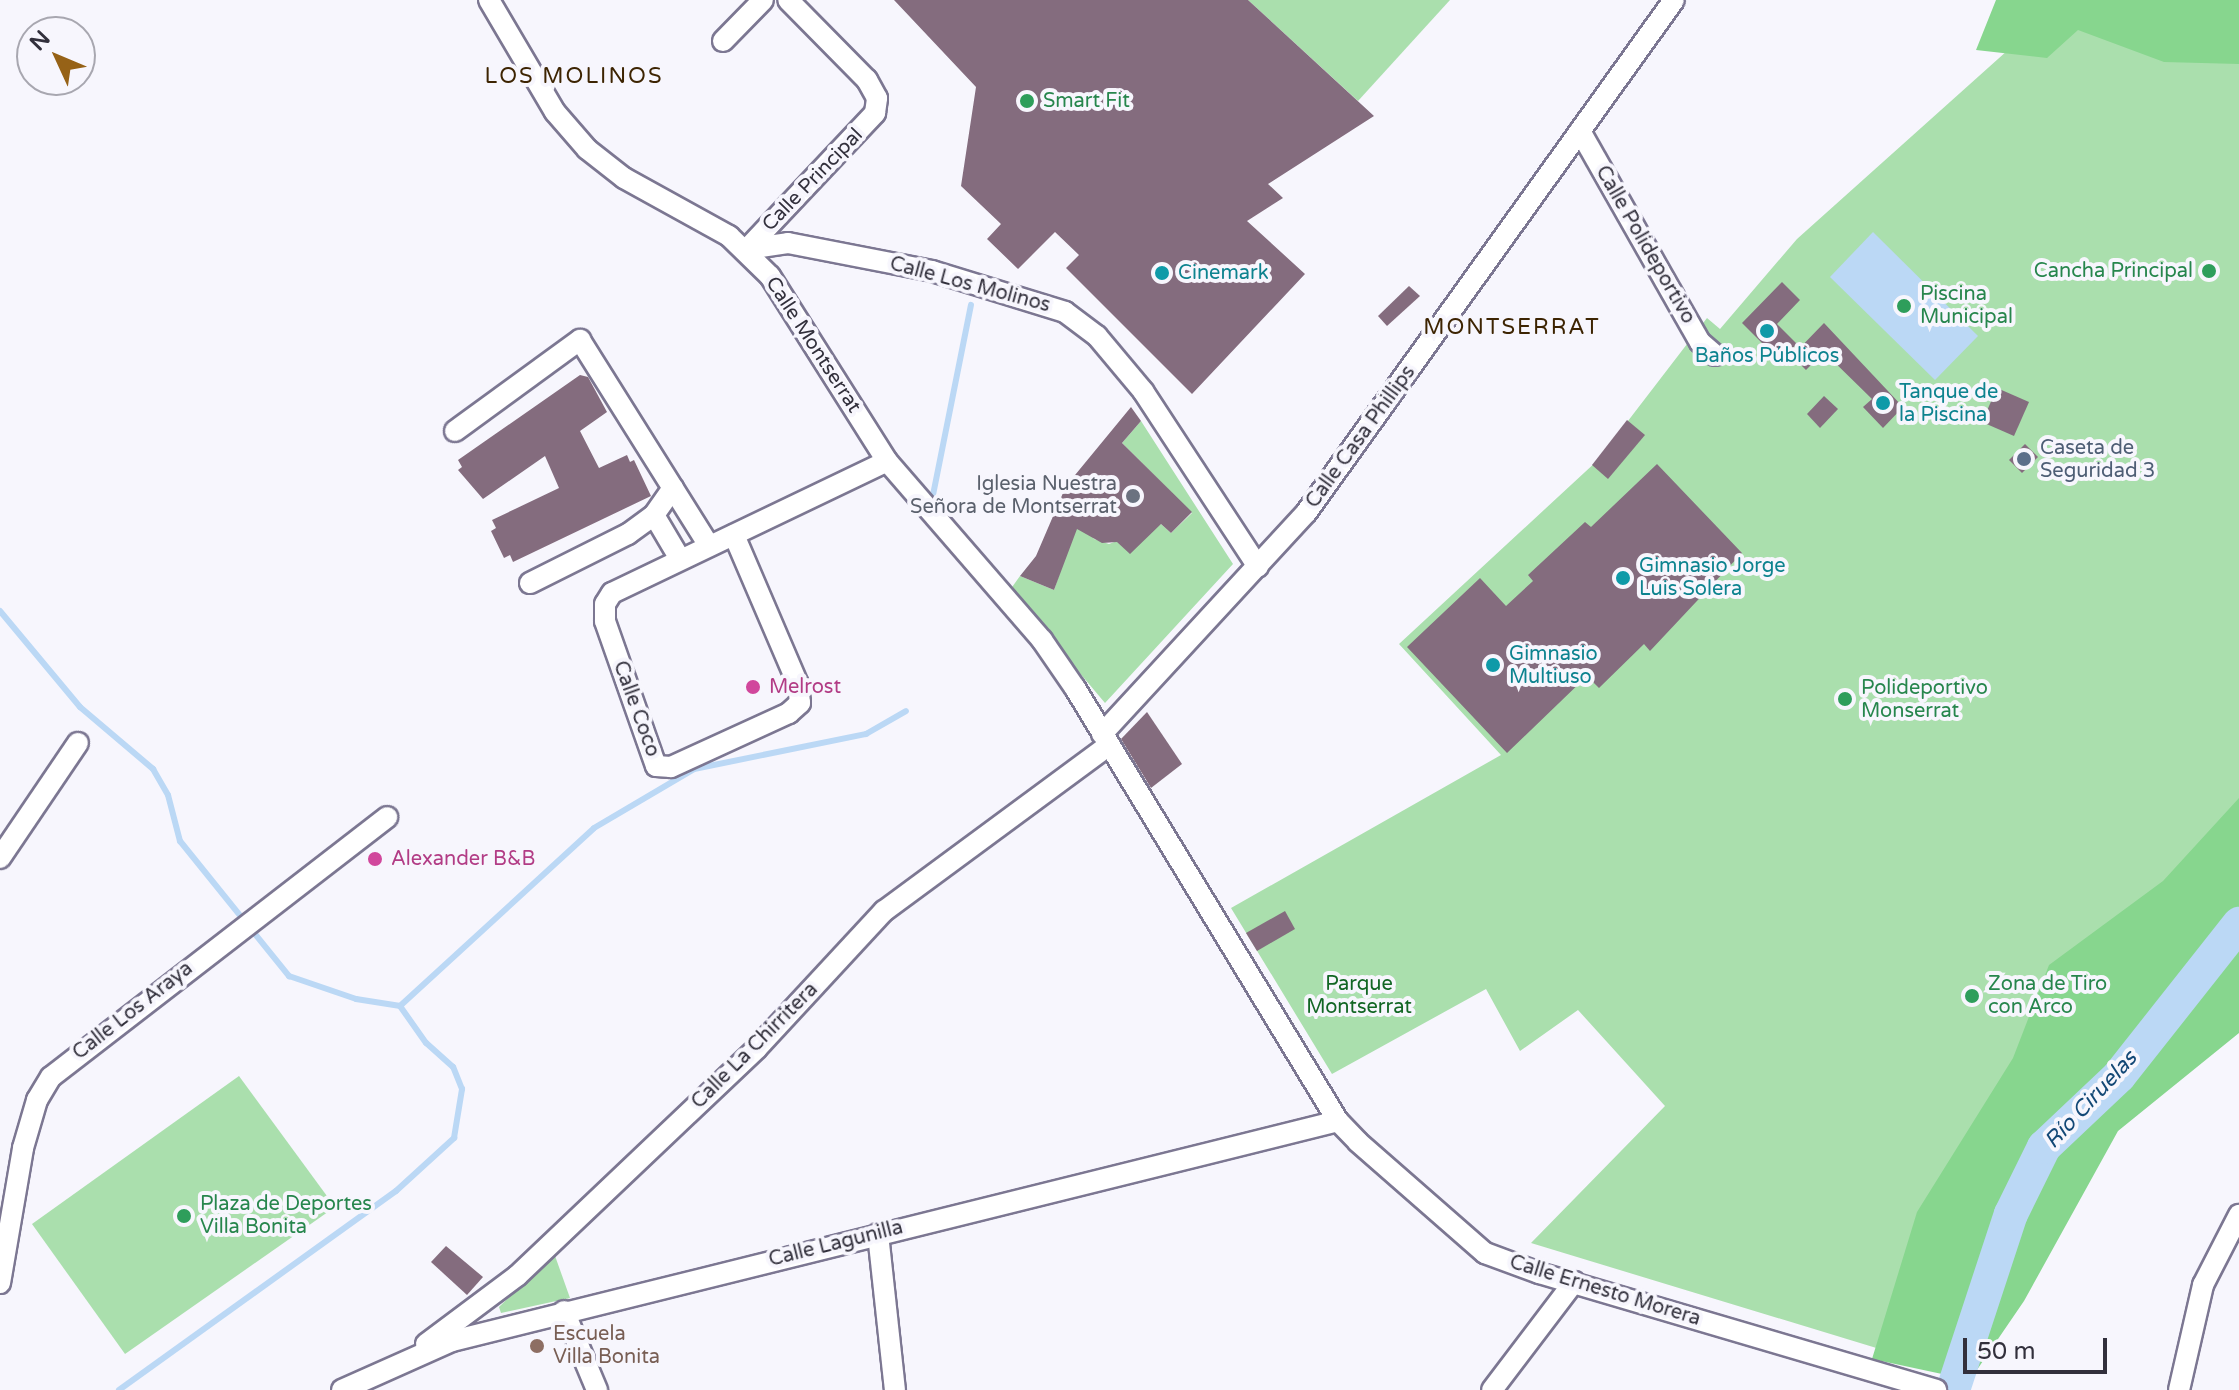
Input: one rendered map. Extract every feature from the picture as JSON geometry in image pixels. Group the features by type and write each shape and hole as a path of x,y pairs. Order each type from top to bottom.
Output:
{"street":[{"name":"Calle Montserrat","path":"489,0 555,112 587,149 609,169 747,249 770,276 887,461 1042,640 1106,739"},
{"path":"723,41 763,0"},
{"name":"Calle Principal","path":"747,249 875,113 877,98 867,80 788,0"},
{"name":"Calle Casa Phillips","path":"1106,739 1258,567 1366,431 1674,0"},
{"name":"Calle Polideportivo","path":"1580,131 1700,342 1715,355"},
{"name":"Calle Los Molinos","path":"747,249 788,243 903,265 1065,312 1097,336 1143,391 1258,567"},
{"path":"455,431 580,340 709,546"},
{"name":"Calle Coco","path":"734,535 798,684 800,703 789,713 671,767 656,766 648,755 605,621 605,604 612,593 887,461"},
{"path":"530,583 628,534 654,515 673,488"},
{"path":"654,515 680,559"},
{"name":"Calle Ernesto Morera","path":"1106,739 1338,1121 1485,1253 1936,1390"},
{"name":"Calle La Chirritera","path":"408,1358 517,1276 757,1048 884,911 1106,739"},
{"path":"0,858 78,743"},
{"name":"Calle Los Araya","path":"0,1283 23,1148 37,1100 51,1077 241,926 387,817"},
{"name":"Calle Lagunilla","path":"342,1390 376,1382 408,1358 564,1311 1338,1121"},
{"path":"2179,1390 2203,1285 2239,1215"},
{"path":"878,1234 895,1390"},
{"path":"1492,1390 1574,1282"},
{"path":"564,1311 597,1390"}],"green space":[{"path":"1248,0 1450,0 1358,101"},
{"path":"1996,0 2239,0 2239,64 2164,62 2078,30 2047,58 1976,50"},
{"name":"Polideportivo Monserrat","path":"2239,18 2239,892 1942,1368 1531,1243 1665,1106 1578,1010 1520,1051 1486,989 1332,1074 1231,908 1501,755 1399,644 1598,460 1707,318 1720,329 1797,239 2027,33"},
{"path":"1141,421 1233,564 1105,703 1010,590 1020,576 1054,590 1098,460 1089,530 1094,539 1109,544 1161,524 1171,533 1192,513 1122,443"},
{"path":"2239,798 2239,1033 2118,1131 2024,1301 1970,1380 1872,1359 1917,1212 2013,1058 2049,965 2163,881"},
{"name":"Plaza de Deportes Villa Bonita","path":"239,1076 335,1207 125,1354 32,1224"},
{"path":"554,1253 570,1298 501,1313 499,1307"}],"water":[{"name":"Piscina Municipal","path":"1873,232 1978,336 1935,380 1830,277"}],"building":[{"path":"894,0 1248,0 1374,116 1268,184 1283,198 1247,221 1305,274 1192,394 1066,268 1079,255 1055,232 1018,269 987,239 1001,224 961,186 976,87"},
{"name":"Baños Públicos","path":"1782,282 1800,300 1777,324 1797,344 1780,361 1742,323"},
{"path":"1409,286 1420,296 1387,326 1378,316"},
{"path":"1824,323 1903,407 1883,428 1863,407 1872,399 1824,352 1806,370 1792,356"},
{"path":"580,375 588,377 607,412 580,431 599,468 627,455 630,462 634,460 651,496 513,562 510,555 504,558 491,531 496,528 492,520 559,488 545,456 483,499 458,470 462,467 458,460"},
{"path":"1997,388 2029,402 2014,436 1982,422"},
{"path":"1824,396 1838,409 1820,428 1807,414"},
{"name":"Iglesia Nuestra Señora de Montserrat","path":"1131,407 1141,421 1122,443 1192,512 1171,533 1161,524 1130,554 1117,542 1102,543 1077,529 1054,590 1020,576 1036,556 1066,486"},
{"path":"1627,420 1645,435 1608,479 1592,465"},
{"name":"Caseta de Seguridad 3","path":"2025,444 2038,457 2022,473 2009,460"},
{"name":"Gimnasio Jorge Luis Solera","path":"1657,464 1742,553 1650,651 1644,644 1599,688 1587,676 1507,753 1407,647 1480,578 1506,606 1533,581 1528,575 1585,522 1591,527"},
{"path":"1147,712 1182,764 1151,788 1121,739"},
{"path":"1285,911 1295,929 1257,951 1246,933"},
{"path":"446,1246 483,1277 467,1295 431,1262"}],"waterway":[{"path":"932,500 971,305"},
{"path":"0,611 80,707 153,769 168,795 180,841 289,976 356,999 400,1006"},
{"path":"400,1006 594,828 694,769 866,734 906,711"},
{"name":"Río Ciruelas","path":"1953,1390 2011,1214 2044,1147 2119,1076 2239,924"},
{"path":"119,1390 396,1191 454,1138 462,1089 453,1067 426,1043 400,1006"}],"place":[{"name":"Smart Fit","path":"1027,101"},
{"name":"Cancha Principal","path":"2209,271"},
{"name":"Cinemark","path":"1162,273"},
{"name":"Piscina Municipal","path":"1904,306"},
{"name":"Baños Públicos","path":"1767,331"},
{"name":"Tanque de la Piscina","path":"1883,403"},
{"name":"Caseta de Seguridad 3","path":"2024,459"},
{"name":"Iglesia Nuestra Señora de Montserrat","path":"1133,496"},
{"name":"Gimnasio Jorge Luis Solera","path":"1623,578"},
{"name":"Gimnasio Multiuso","path":"1493,665"},
{"name":"Melrost","path":"753,687"},
{"name":"Polideportivo Monserrat","path":"1845,699"},
{"name":"Alexander B&B","path":"375,859"},
{"name":"Zona de Tiro con Arco","path":"1972,996"},
{"name":"Plaza de Deportes Villa Bonita","path":"184,1216"},
{"name":"Escuela Villa Bonita","path":"537,1346"}],"district":[{"name":"LOS MOLINOS","path":"574,77"},
{"name":"MONTSERRAT","path":"1512,328"}],"park label":[{"name":"Parque Montserrat","path":"1359,996"}]}
